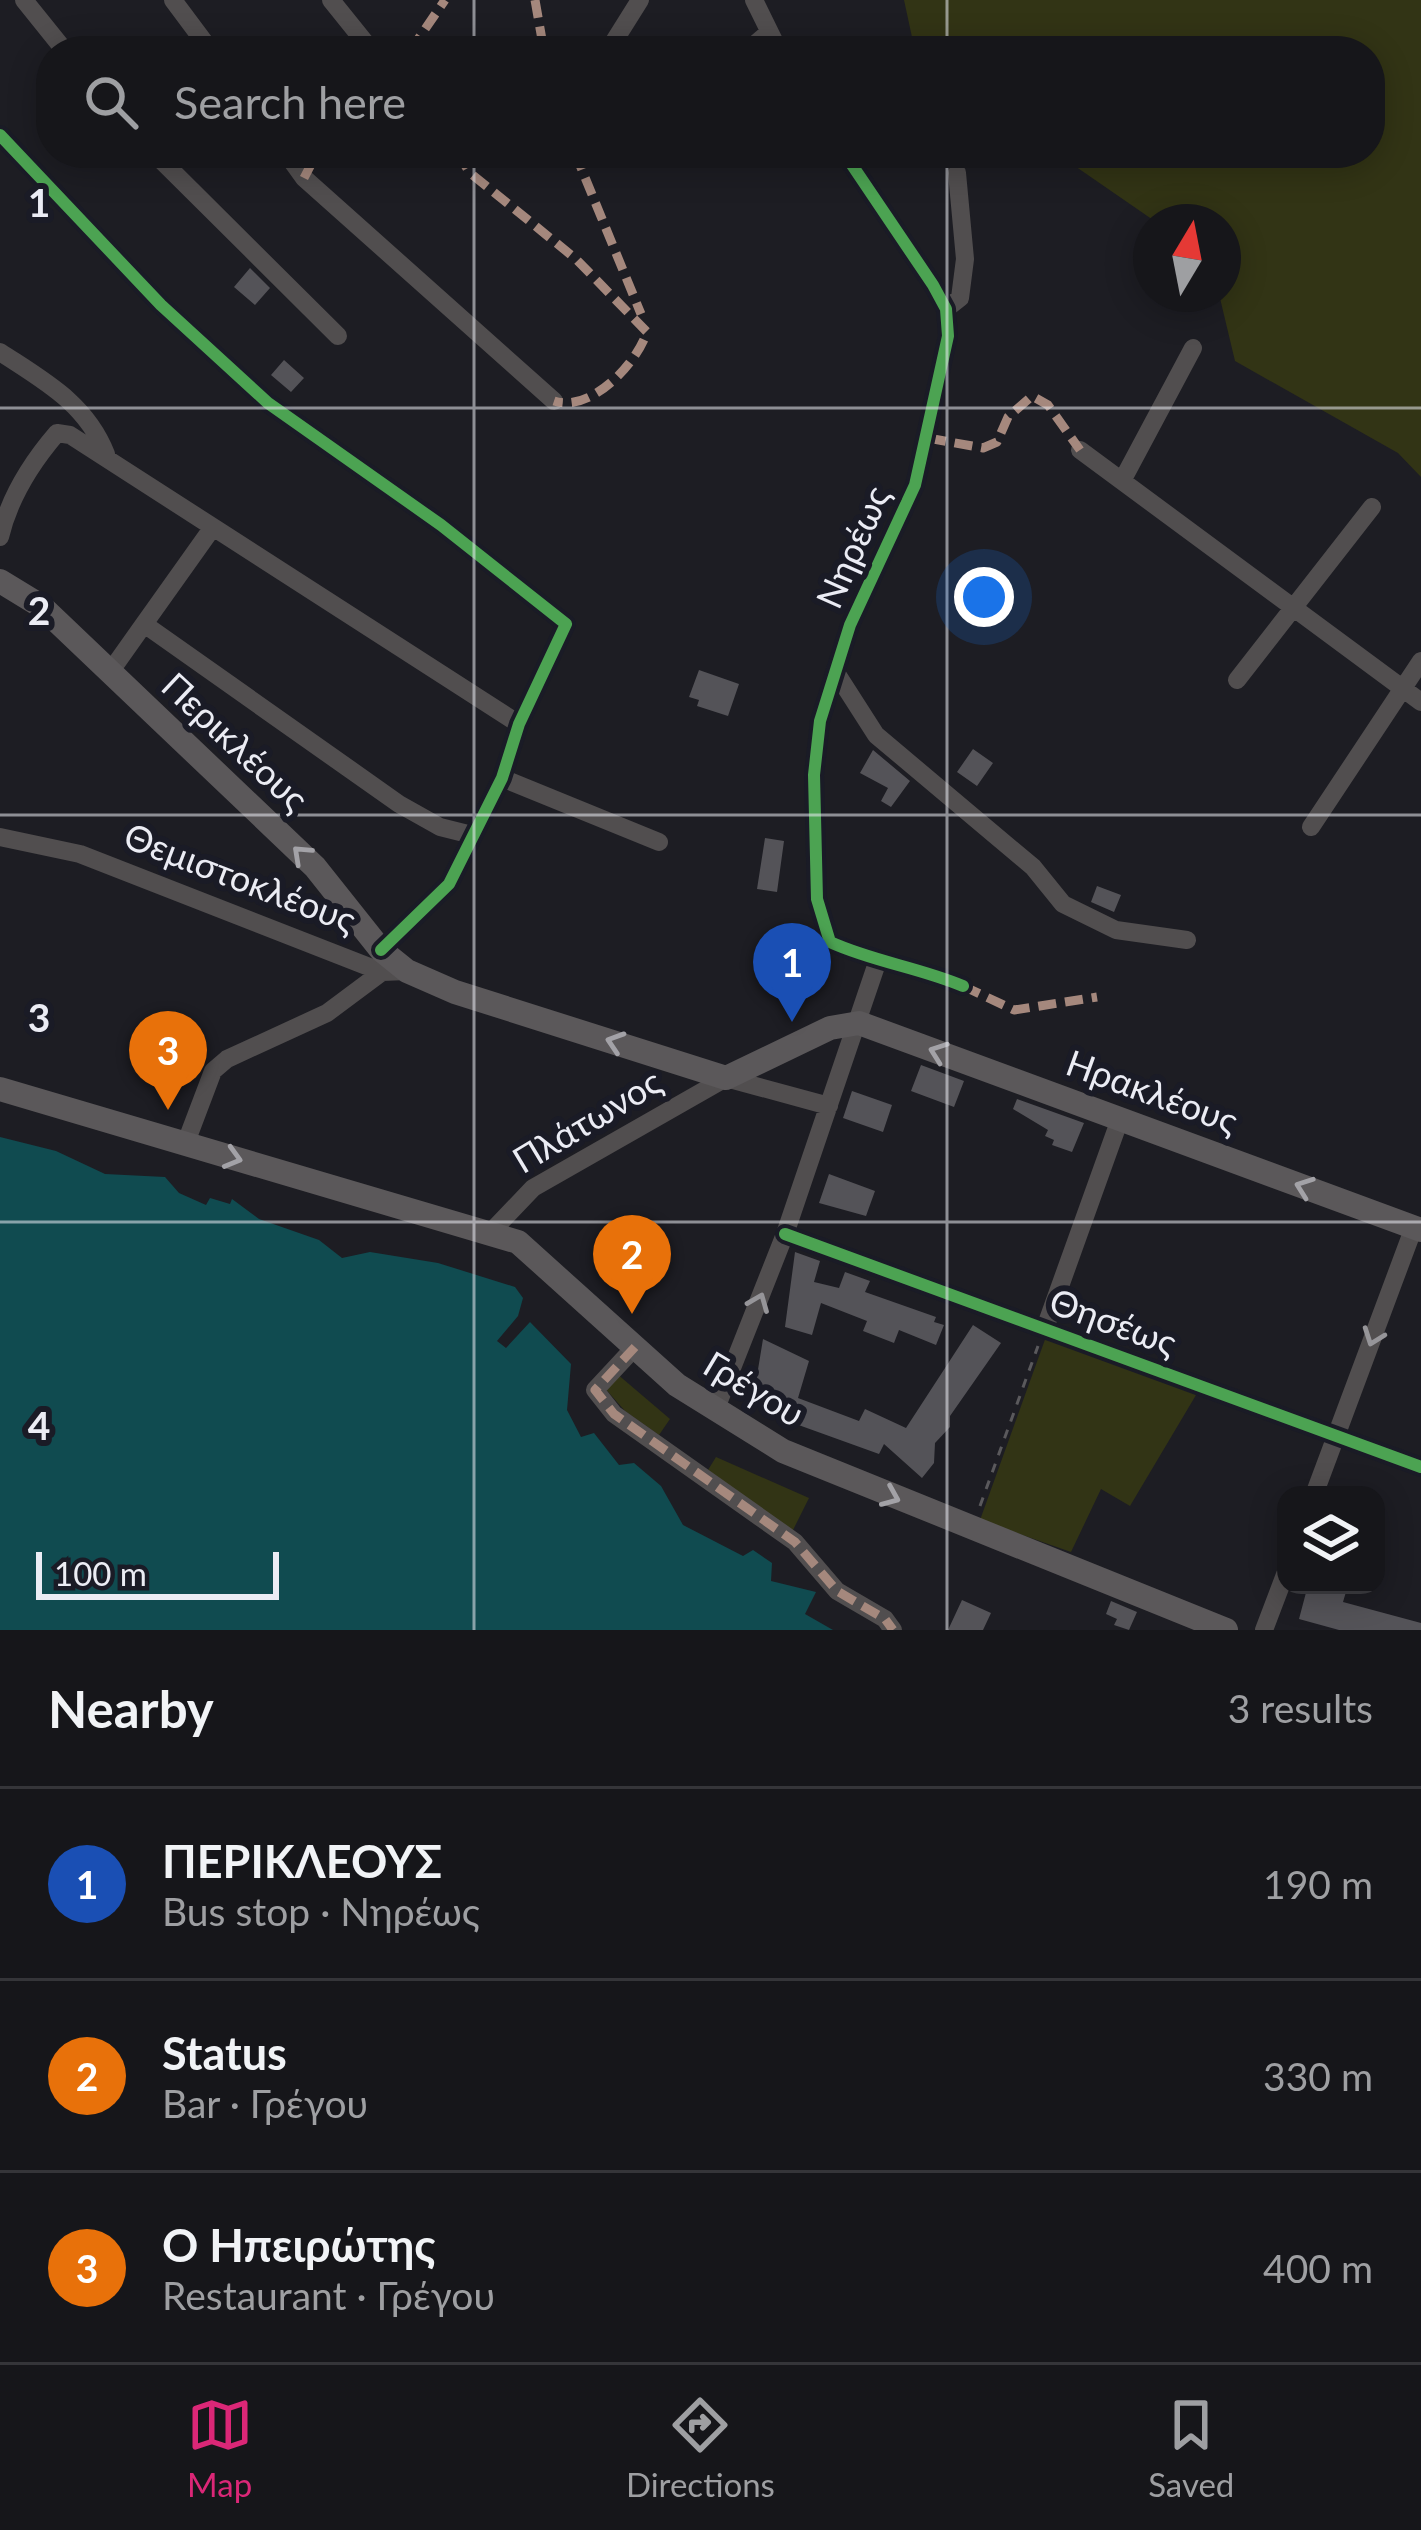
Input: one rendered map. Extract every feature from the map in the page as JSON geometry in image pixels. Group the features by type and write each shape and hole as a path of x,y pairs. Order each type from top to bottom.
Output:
{"main road":[{"name":"Περικλέους","path":"0,580 41,606 315,867 390,964"},
{"name":"Θεμιστοκλέους","path":"390,964 454,992 726,1078"},
{"path":"726,1078 830,1028 859,1023"},
{"name":"Ηρακλέους","path":"859,1023 1419,1223"},
{"name":"Γρέγου","path":"0,1089 491,1232 532,1250 635,1347 715,1411 783,1451 1226,1630"}],"street":[{"path":"24,0 53,36"},
{"path":"173,0 200,36"},
{"path":"331,0 360,36"},
{"path":"617,36 640,0"},
{"path":"754,0 770,36"},
{"path":"764,36 768,33"},
{"path":"0,135 161,305 268,403 566,624 519,724 502,778 449,884 390,964 327,1013 227,1059 213,1071 185,1145"},
{"path":"169,168 338,336"},
{"path":"297,168 554,401"},
{"path":"854,168 946,309"},
{"name":"Νηρέως","path":"877,964 830,942 817,899 814,775 820,721 850,625 915,484 937,407 948,336 946,309 960,298 965,259 957,173"},
{"path":"1122,481 1193,349"},
{"path":"0,352 71,399 96,430 106,454"},
{"path":"2,524 57,433 106,454 519,724"},
{"path":"1080,450 1421,701"},
{"path":"1237,680 1372,507"},
{"path":"110,672 213,527"},
{"path":"144,624 399,803 440,827 472,835"},
{"path":"1311,827 1421,661"},
{"path":"835,671 876,735 1034,867 1063,904 1116,930 1187,940"},
{"path":"502,778 659,842"},
{"name":"Θεμιστοκλέους","path":"0,837 80,854 390,964"},
{"path":"715,1411 785,1234 877,964 913,965 963,986"},
{"path":"726,1078 829,1106"},
{"name":"Πλάτωνος","path":"491,1232 507,1209 548,1178 726,1078"},
{"path":"1045,1328 1120,1118"},
{"path":"1318,1486 1419,1223"},
{"name":"Θησέως","path":"785,1234 1421,1467"},
{"path":"635,1347 595,1390 614,1414 796,1541 837,1591 885,1619 893,1630"},
{"path":"1264,1630 1278,1594"}],"path":[{"path":"971,1530 1045,1328"}],"green space":[{"path":"904,0 1421,0 1421,477 1398,453 1235,361 1223,312 1241,312 1241,204 1133,206 1078,168 1385,168 1385,36 912,36"},
{"path":"1047,1334 1199,1390 1130,1506 1101,1489 1071,1552 980,1520"},
{"path":"616,1373 670,1419 659,1435 625,1411 602,1385"},
{"path":"716,1457 809,1498 792,1532 708,1470"}],"water":[{"path":"0,1137 56,1151 105,1174 165,1177 179,1193 206,1205 210,1198 230,1204 232,1199 259,1219 319,1240 342,1258 370,1252 438,1263 515,1287 523,1298 518,1316 497,1341 506,1348 530,1322 571,1364 567,1410 581,1437 594,1433 619,1465 634,1463 661,1486 683,1525 743,1556 753,1550 772,1563 771,1581 816,1592 805,1614 833,1630 0,1630"}],"building":[{"path":"250,268 270,288 255,305 234,287"},
{"path":"284,360 304,378 291,392 271,375"},
{"path":"699,670 739,684 728,716 697,706 699,700 689,697"},
{"path":"973,749 993,763 977,786 957,772"},
{"path":"873,750 910,781 891,807 881,801 888,788 860,773"},
{"path":"765,838 784,841 777,892 757,889"},
{"path":"1097,886 1121,895 1114,912 1091,902"},
{"path":"921,1065 964,1081 954,1107 911,1091"},
{"path":"852,1091 892,1105 883,1132 843,1118"},
{"path":"1017,1099 1084,1123 1072,1152 1052,1145 1054,1140 1045,1136 1048,1130 1013,1109"},
{"path":"829,1174 875,1191 866,1216 819,1203"},
{"path":"795,1252 820,1261 814,1282 839,1288 845,1272 870,1281 865,1292 936,1317 934,1322 944,1325 936,1345 899,1330 894,1343 863,1331 867,1321 821,1303 812,1335 785,1327"},
{"path":"973,1325 1001,1343 950,1416 950,1427 935,1443 934,1463 922,1478 884,1444 879,1454 793,1423 796,1414 753,1400 763,1339 809,1361 798,1398 859,1421 865,1409 906,1428"},
{"path":"1306,1594 1345,1594 1343,1602 1421,1623 1421,1630 1339,1630 1299,1619"},
{"path":"962,1600 991,1613 983,1630 948,1630"},
{"path":"1111,1601 1137,1612 1129,1630 1114,1625 1117,1619 1106,1614"}],"marked path":[{"path":"420,36 445,0"},
{"path":"535,0 541,36"},
{"path":"304,178 309,168"},
{"path":"467,168 576,259 647,332 633,358 610,383 582,400 554,401"},
{"path":"581,168 641,314"},
{"path":"928,438 983,448 997,442 1008,417 1032,396 1048,405 1080,450"},
{"path":"963,986 1014,1010 1097,997"},
{"path":"635,1347 595,1390 614,1414 795,1542 837,1591 885,1619 893,1630"}],"cycle path":[{"path":"0,135 161,305 268,403 441,525 566,624 519,724 502,778 449,884 381,950"},
{"path":"854,168 933,285 946,309 948,336 915,485 850,625 820,721 814,775 817,899 830,942 963,986"},
{"path":"785,1234 1421,1467"}],"place":[{"name":"ΠΕΡΙΚΛΕΟΥΣ","path":"792,1022"},
{"name":"Ο Ηπειρώτης","path":"168,1110"},
{"name":"Status","path":"632,1314"}]}
